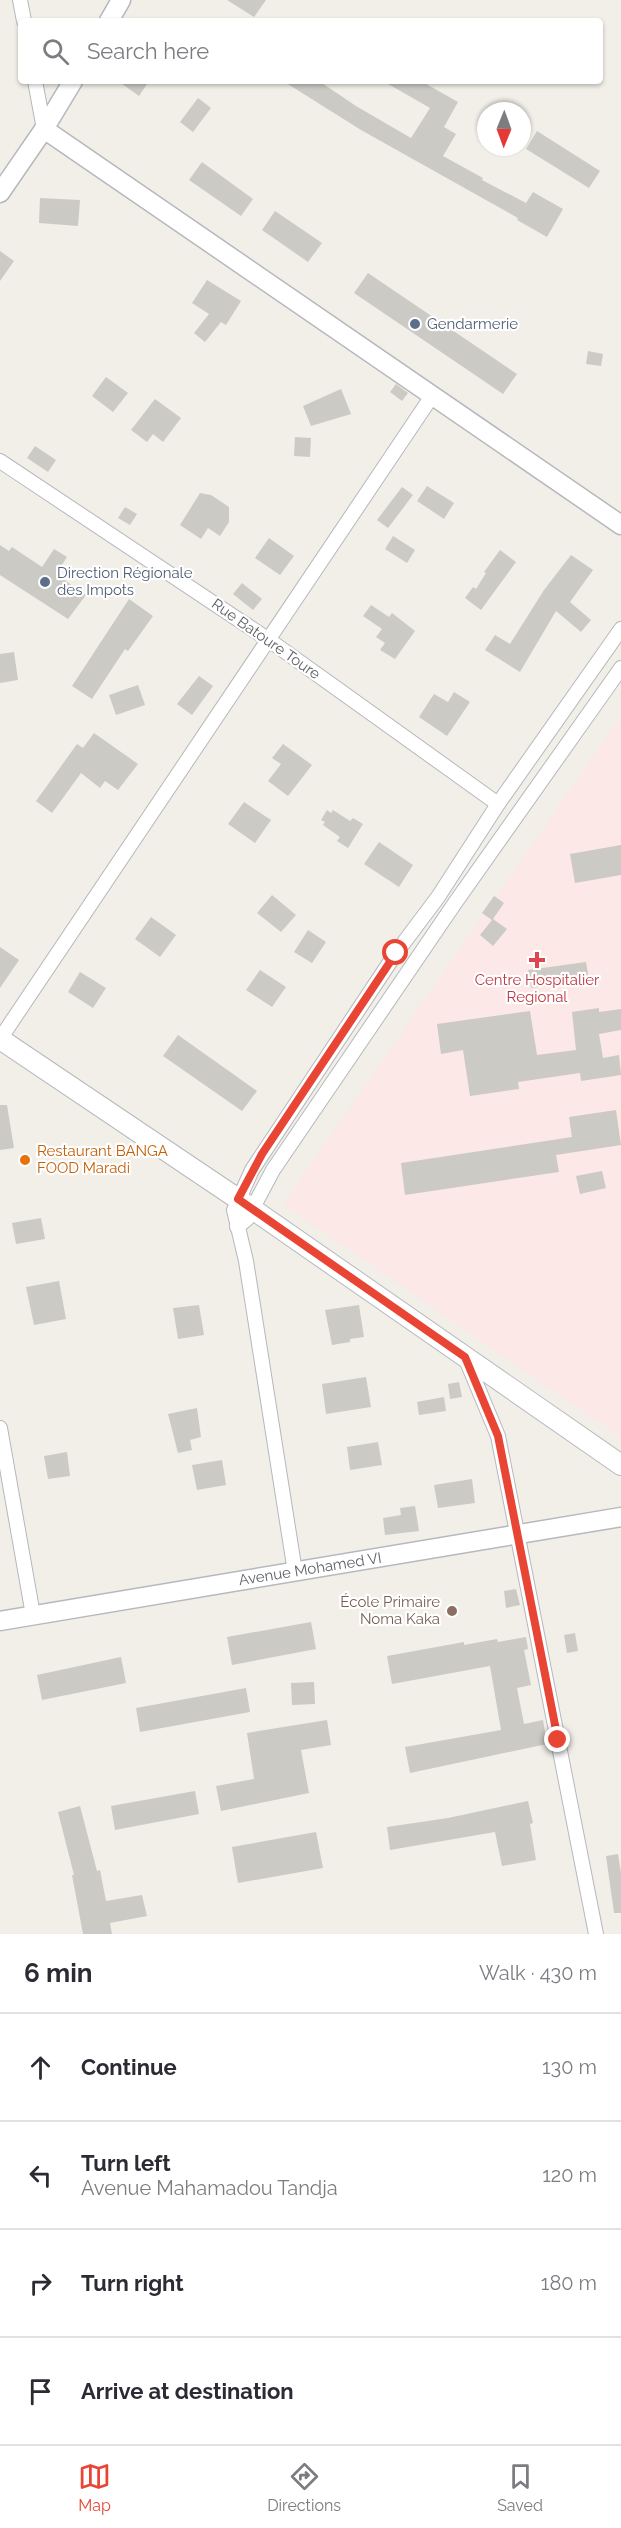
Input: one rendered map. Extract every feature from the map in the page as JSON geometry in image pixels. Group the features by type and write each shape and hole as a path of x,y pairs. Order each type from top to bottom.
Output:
{"main road":[{"path":"0,1039 244,1203 621,1465"}],"street":[{"path":"20,0 23,18"},
{"path":"111,18 121,0"},
{"path":"36,84 44,129 621,525"},
{"path":"0,193 44,129 71,84"},
{"path":"0,1039 432,396"},
{"name":"Rue Batoure Toure","path":"0,461 269,640 498,804"},
{"path":"244,1203 257,1162 396,953 438,897 498,804 621,629"},
{"path":"295,1572 246,1261 234,1210 244,1203 273,1170 455,903 621,668"},
{"path":"318,1070 334,1082"},
{"path":"465,1357 498,1436 596,1934"},
{"path":"0,1428 33,1615"},
{"name":"Avenue Mohamed VI","path":"0,1621 621,1517"}],"shaded area":[{"name":"Centre Hospitalier Regional","path":"621,716 621,1438 283,1204"}],"building":[{"path":"227,0 266,0 254,17"},
{"path":"122,84 147,84 139,96"},
{"path":"288,84 323,84 411,138 430,108 388,84 426,84 458,102 444,127 456,134 443,156 526,203 533,192 563,209 547,237 517,220 518,218 361,130"},
{"path":"198,98 211,108 193,132 180,122"},
{"path":"537,131 600,171 589,188 531,152 531,141"},
{"path":"202,162 253,199 241,216 189,180"},
{"path":"40,198 80,200 78,226 39,223"},
{"path":"275,211 322,243 308,262 262,230"},
{"path":"0,251 14,261 0,281"},
{"path":"368,273 517,374 503,394 354,293"},
{"path":"207,280 241,301 226,325 221,322 205,342 194,333 209,314 192,303"},
{"path":"588,351 603,354 601,366 586,364"},
{"path":"106,377 128,393 113,412 92,396"},
{"path":"396,384 408,393 402,401 390,392"},
{"path":"341,389 351,414 311,426 303,406"},
{"path":"155,399 181,418 163,442 153,434 147,442 131,430"},
{"path":"295,437 311,438 310,457 294,456"},
{"path":"35,446 56,460 48,472 27,458"},
{"path":"427,486 454,503 444,519 417,501"},
{"path":"402,487 413,495 388,528 377,520"},
{"path":"200,493 211,495 229,507 229,522 220,536 208,528 201,539 180,525"},
{"path":"125,507 137,514 130,525 118,518"},
{"path":"393,536 415,550 407,563 385,549"},
{"path":"269,538 294,556 280,575 255,558"},
{"path":"0,545 9,551 12,547 42,567 54,549 67,557 56,574 86,595 68,619 0,575"},
{"path":"500,550 516,562 481,610 465,598 473,587 476,589 486,573 484,572"},
{"path":"571,555 593,570 570,602 591,620 581,632 556,611 520,672 485,650 495,635 510,644 544,590"},
{"path":"242,583 262,599 253,610 233,594"},
{"path":"129,599 153,616 128,651 125,649 92,699 72,686"},
{"path":"371,605 389,617 392,613 415,631 395,659 380,650 385,643 376,637 382,629 363,616"},
{"path":"14,652 18,680 0,683 0,654"},
{"path":"199,676 213,686 192,715 177,704"},
{"path":"138,685 145,705 116,715 109,695"},
{"path":"454,692 470,702 447,736 419,717 434,694 448,702"},
{"path":"94,733 138,764 118,790 105,781 100,788 81,773 52,813 36,801 77,744 83,748"},
{"path":"283,744 312,765 288,796 268,781 281,764 272,758"},
{"path":"244,802 271,820 255,843 228,824"},
{"path":"327,810 331,813 333,810 350,821 353,818 363,824 348,848 337,841 340,837 323,825 325,822 321,820"},
{"path":"379,842 413,865 399,887 364,864"},
{"path":"621,845 621,875 575,883 570,854"},
{"path":"272,895 296,915 281,932 257,913"},
{"path":"494,896 504,903 493,919 507,929 493,946 480,935 492,920 482,913"},
{"path":"151,917 176,935 160,957 135,939"},
{"path":"308,930 326,942 312,963 294,952"},
{"path":"0,947 19,960 0,988"},
{"path":"586,962 589,980 531,988 528,970"},
{"path":"260,970 286,987 272,1007 246,990"},
{"path":"80,972 106,988 93,1008 68,992"},
{"path":"599,1008 599,1012 621,1009 621,1030 599,1034 603,1058 619,1055 621,1075 581,1081 580,1073 518,1082 519,1089 470,1096 463,1050 441,1054 437,1024 530,1011 537,1055 576,1050 572,1012"},
{"path":"178,1035 257,1091 242,1111 163,1056"},
{"path":"0,1105 7,1105 14,1148 0,1150"},
{"path":"616,1110 621,1145 556,1155 559,1172 405,1195 401,1163 572,1137 569,1117"},
{"path":"602,1171 606,1188 580,1194 576,1176"},
{"path":"41,1218 45,1239 16,1244 12,1223"},
{"path":"59,1281 66,1319 34,1325 26,1287"},
{"path":"199,1305 204,1335 178,1339 173,1308"},
{"path":"359,1305 364,1337 332,1345 325,1310"},
{"path":"366,1377 371,1407 326,1414 322,1384"},
{"path":"459,1382 462,1397 450,1399 448,1384"},
{"path":"444,1397 446,1411 419,1415 417,1402"},
{"path":"197,1408 201,1437 190,1440 192,1450 178,1453 168,1414"},
{"path":"378,1442 382,1465 350,1470 347,1447"},
{"path":"67,1452 70,1476 48,1479 44,1456"},
{"path":"222,1460 226,1485 197,1490 192,1465"},
{"path":"472,1479 475,1503 438,1508 434,1485"},
{"path":"415,1506 419,1531 385,1535 383,1518 401,1515 400,1508"},
{"path":"516,1589 520,1605 506,1608 504,1591"},
{"path":"311,1622 316,1649 232,1665 227,1637"},
{"path":"575,1633 578,1651 567,1653 564,1635"},
{"path":"526,1637 528,1649 524,1650 531,1685 517,1688 524,1724 543,1720 547,1744 410,1773 405,1747 501,1730 490,1666 392,1684 387,1656 464,1642 464,1645"},
{"path":"121,1657 126,1683 42,1700 37,1675"},
{"path":"314,1682 315,1704 292,1705 291,1683"},
{"path":"246,1688 250,1712 140,1732 136,1708"},
{"path":"327,1720 331,1745 301,1750 309,1793 221,1811 216,1786 254,1779 247,1733"},
{"path":"195,1791 199,1814 115,1830 111,1806"},
{"path":"528,1801 533,1823 530,1824 536,1860 502,1866 495,1832 390,1850 387,1827 448,1818"},
{"path":"80,1806 97,1871 100,1870 106,1901 142,1895 147,1916 110,1923 112,1934 83,1934 72,1875 74,1875 58,1812"},
{"path":"316,1832 323,1868 238,1883 232,1847"},
{"path":"618,1854 621,1873 621,1913 614,1913 606,1856"}],"place":[{"name":"Gendarmerie","path":"415,324"},
{"name":"Direction Régionale des Impots","path":"45,582"},
{"name":"Centre Hospitalier Regional","path":"537,960"},
{"name":"Restaurant BANGA FOOD Maradi","path":"25,1160"},
{"name":"École Primaire Noma Kaka","path":"452,1611"}],"route":[{"path":"396,953 262,1154 238,1199 465,1357 498,1436 558,1740"}]}
